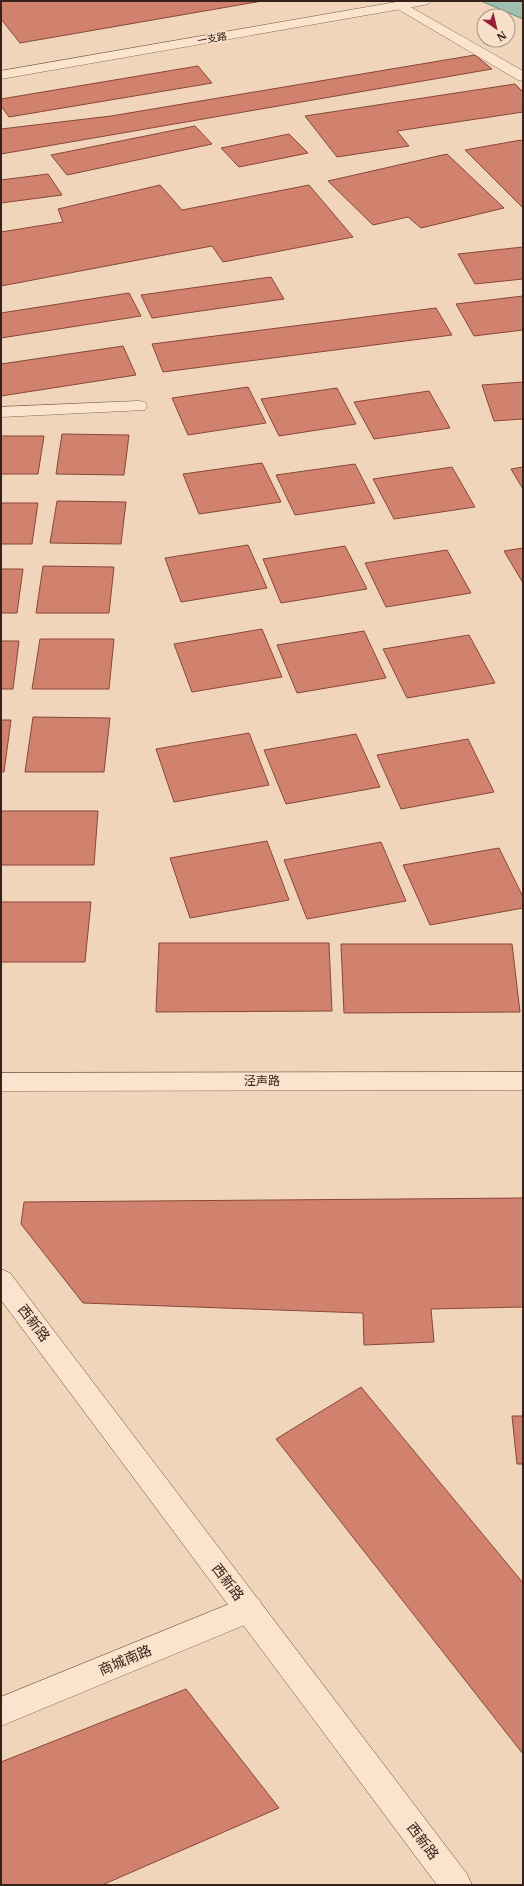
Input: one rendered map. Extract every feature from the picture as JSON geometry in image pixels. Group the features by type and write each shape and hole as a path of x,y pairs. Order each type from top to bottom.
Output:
{"street":[{"name":"一支路","path":"1,74 424,1"},
{"path":"400,5 523,77"},
{"path":"1,412 138,406"},
{"name":"泾声路","path":"1,1082 523,1081"},
{"name":"西新路","path":"1,1280 456,1885"},
{"name":"商城南路","path":"1,1712 249,1609"}],"shaded area":[{"path":"481,1 523,1 523,19 516,16 516,8 497,8"}],"building":[{"path":"1,1 262,1 20,43 1,19"},
{"path":"475,55 492,69 1,154 1,129 111,116"},
{"path":"198,66 212,83 9,117 1,106 1,99"},
{"path":"515,84 523,92 523,112 397,131 409,146 337,157 305,116"},
{"path":"195,126 212,144 67,175 51,155"},
{"path":"289,134 308,153 239,167 221,148"},
{"path":"521,140 523,142 523,208 465,150"},
{"path":"447,154 504,208 421,228 408,217 373,225 328,181"},
{"path":"48,174 62,195 1,203 1,180"},
{"path":"160,185 182,210 309,185 353,237 223,262 212,246 1,286 1,232 63,222 58,209"},
{"path":"523,247 523,279 475,284 458,254"},
{"path":"271,277 284,299 152,318 141,295"},
{"path":"129,293 141,316 1,338 1,313"},
{"path":"523,296 523,330 474,336 456,304"},
{"path":"436,308 452,335 163,372 152,344"},
{"path":"123,346 136,375 1,396 1,364"},
{"path":"523,382 523,419 494,421 482,385"},
{"path":"248,387 266,423 188,435 172,398"},
{"path":"337,388 356,424 279,436 261,399"},
{"path":"429,391 450,428 374,439 354,402"},
{"path":"62,434 129,435 124,475 56,474"},
{"path":"1,436 44,436 38,474 1,474"},
{"path":"262,463 281,502 199,514 183,474"},
{"path":"355,464 375,503 295,515 276,475"},
{"path":"452,467 475,507 394,519 373,479"},
{"path":"523,467 523,489 511,469"},
{"path":"57,501 126,502 121,544 50,543"},
{"path":"1,503 38,503 32,544 1,544"},
{"path":"248,545 267,588 181,602 165,558"},
{"path":"345,546 367,589 281,603 263,559"},
{"path":"523,548 523,583 504,551"},
{"path":"447,550 471,593 386,607 365,563"},
{"path":"43,566 114,567 109,613 36,613"},
{"path":"1,569 23,569 17,613 1,613"},
{"path":"262,629 282,677 192,692 174,644"},
{"path":"364,631 386,678 297,693 277,645"},
{"path":"469,635 495,683 407,698 383,649"},
{"path":"40,639 114,639 109,689 32,689"},
{"path":"1,641 19,641 13,689 1,689"},
{"path":"33,717 110,718 104,772 25,772"},
{"path":"1,720 11,720 4,772 1,772"},
{"path":"249,733 269,785 174,802 156,749"},
{"path":"356,734 380,787 286,804 264,750"},
{"path":"468,739 494,792 401,809 377,755"},
{"path":"1,811 98,811 94,865 1,865"},
{"path":"267,841 289,900 190,918 170,858"},
{"path":"381,842 406,901 307,919 284,860"},
{"path":"499,848 523,897 523,908 430,925 403,865"},
{"path":"1,902 91,902 85,962 1,962"},
{"path":"159,943 329,943 332,1011 156,1012"},
{"path":"341,944 512,944 520,1012 344,1013"},
{"path":"523,1198 523,1307 431,1309 434,1342 364,1345 363,1313 83,1303 21,1224 24,1202"},
{"path":"361,1387 523,1583 523,1754 276,1439"},
{"path":"512,1416 523,1416 523,1464 517,1464"},
{"path":"186,1689 279,1808 102,1885 1,1885 1,1762"}]}
